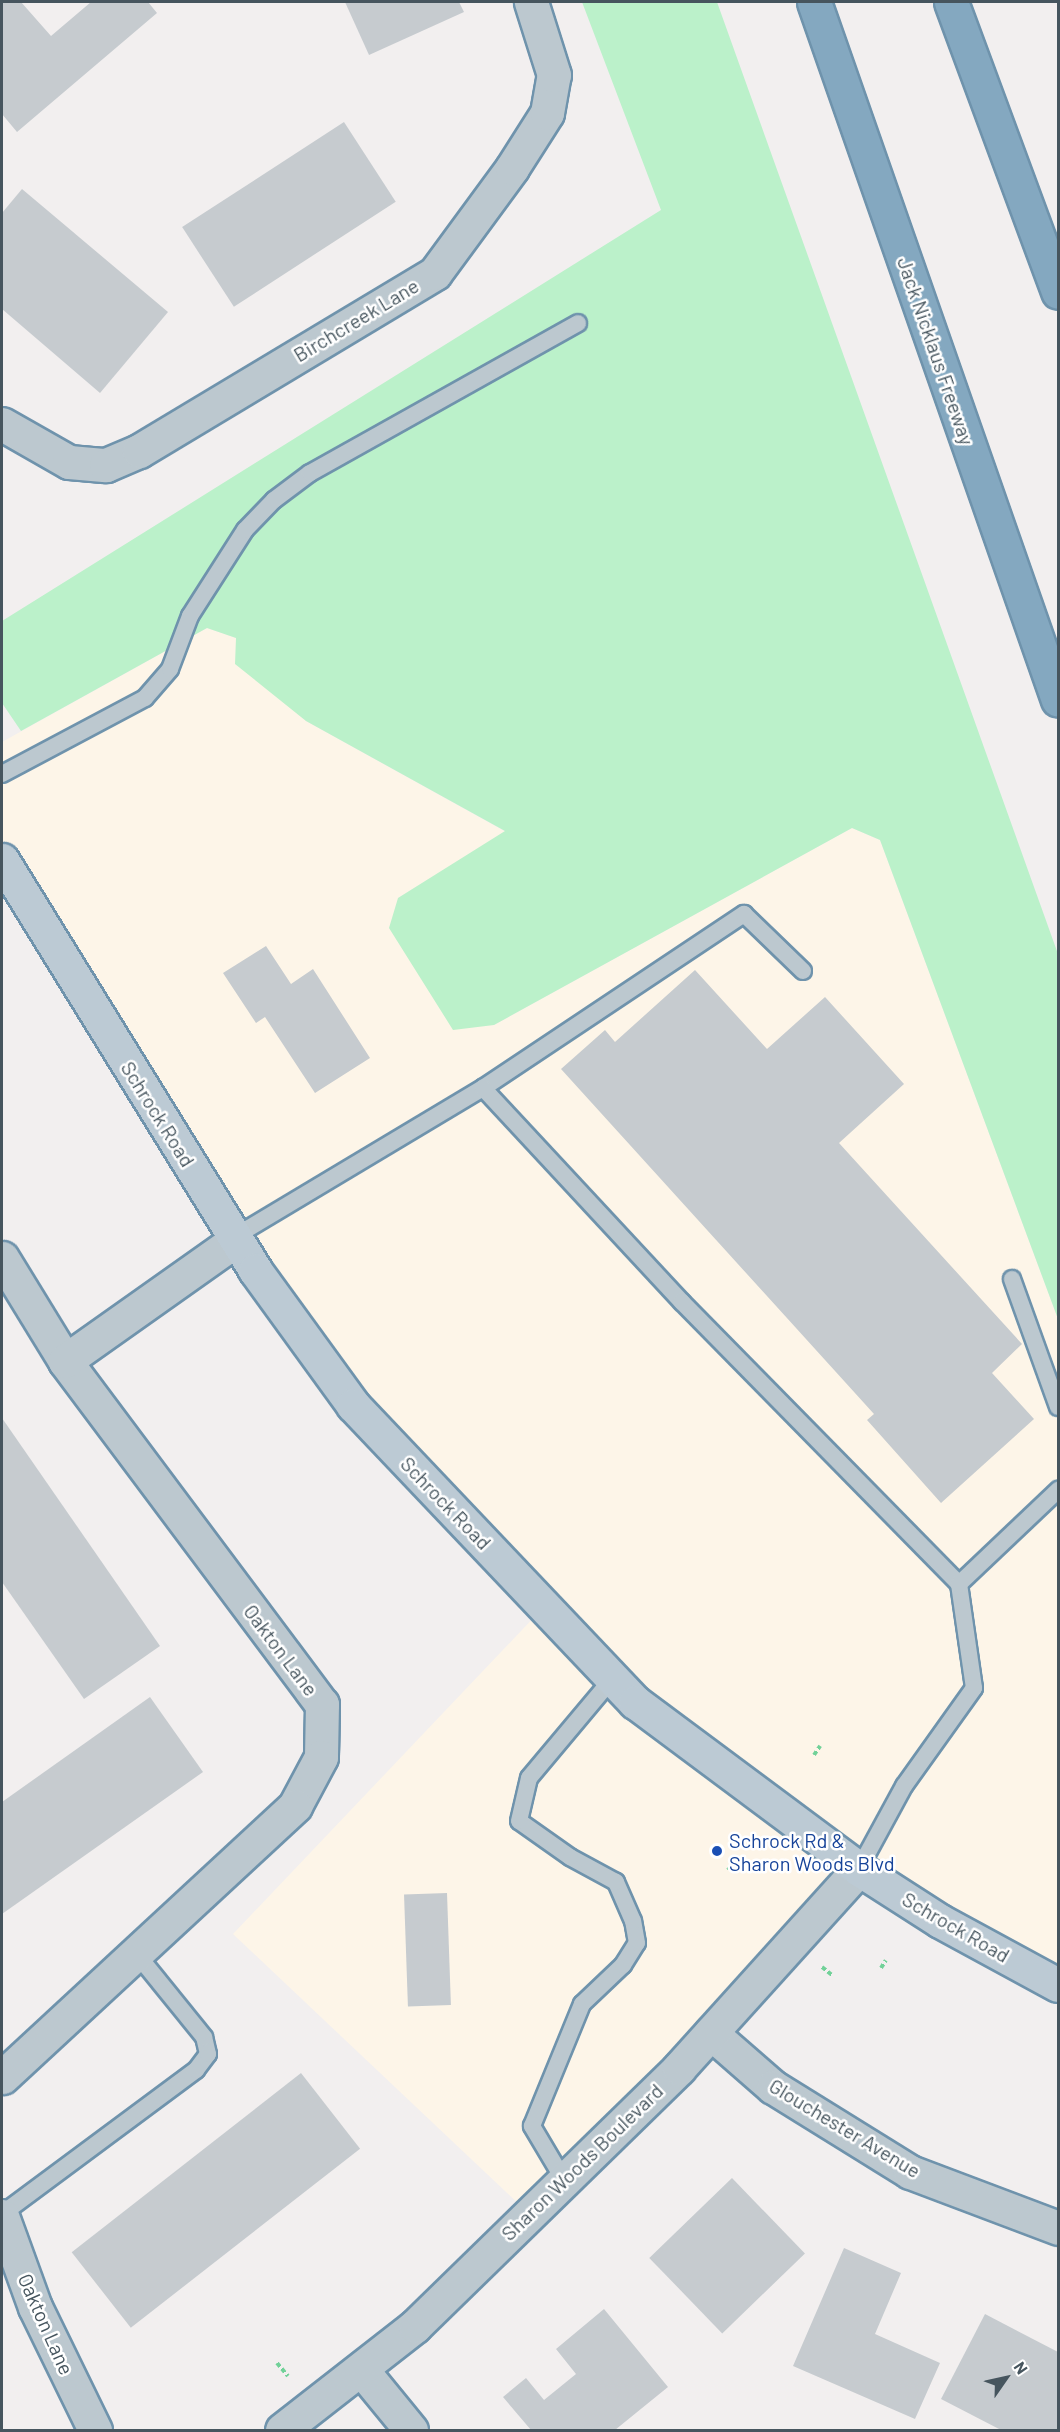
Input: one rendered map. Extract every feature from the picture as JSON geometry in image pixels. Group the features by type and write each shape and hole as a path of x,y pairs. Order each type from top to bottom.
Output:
{"highway":[{"name":"Jack Nicklaus Freeway","path":"814,2 1059,700"},
{"path":"951,2 1059,292"}],"main road":[{"name":"Schrock Road","path":"2,860 235,1238 353,1406 636,1702 859,1869 940,1921 1059,1985"}],"street":[{"name":"Birchcreek Lane","path":"2,424 69,462 106,465 139,451 435,273 512,168 548,113 554,75 531,2"},
{"path":"65,1361 235,1238"},
{"name":"Oakton Lane","path":"2,1258 65,1361 322,1704 321,1757 295,1806 2,2077"},
{"name":"Sharon Woods Boulevard","path":"282,2430 414,2326 711,2033 859,1869"},
{"name":"Glouchester Avenue","path":"711,2033 773,2087 910,2172 1059,2228"},
{"name":"Oakton Lane","path":"2,2215 36,2307 95,2430"},
{"path":"361,2369 411,2430"}],"lane":[{"path":"2,774 145,698 170,669 190,616 245,530 274,500 310,473 578,323"},
{"path":"235,1238 483,1088 744,914 803,971"},
{"path":"483,1088 682,1302 959,1584 974,1688 904,1786 859,1869"},
{"path":"1012,1279 1059,1407"},
{"path":"959,1584 1059,1490"},
{"path":"564,2180 532,2126 582,2004 623,1965 637,1943 633,1921 616,1882 570,1857 519,1821 529,1778 613,1678"},
{"path":"2,2215 196,2070 208,2054 204,2037 136,1953"}],"path":[{"path":"814,1755 820,1746"},
{"path":"728,1870 734,1861"},
{"path":"881,1968 886,1960"},
{"path":"822,1967 833,1976"},
{"path":"277,2363 290,2379"}],"shaded area":[{"path":"207,628 236,638 306,721 506,832 398,898 494,1025 852,828 880,840 1058,1319 1058,1980 845,1868 542,2226 233,1934 540,1611 371,1416 2,867 2,742"}],"green space":[{"path":"582,2 717,2 1058,954 1058,1319 880,840 852,828 494,1025 453,1030 389,928 398,898 505,831 306,721 235,664 236,638 207,628 21,731 2,703 2,621 661,210"}],"building":[{"path":"2,2 21,2 51,36 91,2 148,2 157,13 17,132 2,114"},
{"path":"345,2 459,2 464,12 369,55"},
{"path":"344,122 396,202 234,307 182,227"},
{"path":"22,189 168,312 100,393 2,309 2,213"},
{"path":"266,946 291,984 313,969 370,1058 315,1093 265,1017 256,1023 223,973"},
{"path":"695,970 767,1049 825,997 904,1084 839,1143 1022,1344 992,1373 1034,1419 941,1503 867,1420 874,1414 561,1069 605,1030 615,1042"},
{"path":"2,1418 160,1646 84,1699 2,1582"},
{"path":"150,1697 203,1772 2,1914 2,1802"},
{"path":"447,1893 451,2005 408,2006 404,1895"},
{"path":"301,2073 360,2149 131,2328 72,2252"},
{"path":"732,2178 805,2254 722,2333 649,2258"},
{"path":"844,2248 901,2273 875,2334 940,2363 915,2419 793,2366"},
{"path":"604,2309 668,2387 615,2430 531,2430 503,2397 526,2378 544,2400 576,2374 556,2349"},
{"path":"985,2314 1058,2352 1058,2430 1001,2430 941,2399"}],"place":[{"name":"Schrock Rd & Sharon Woods Blvd","path":"717,1851"}]}
